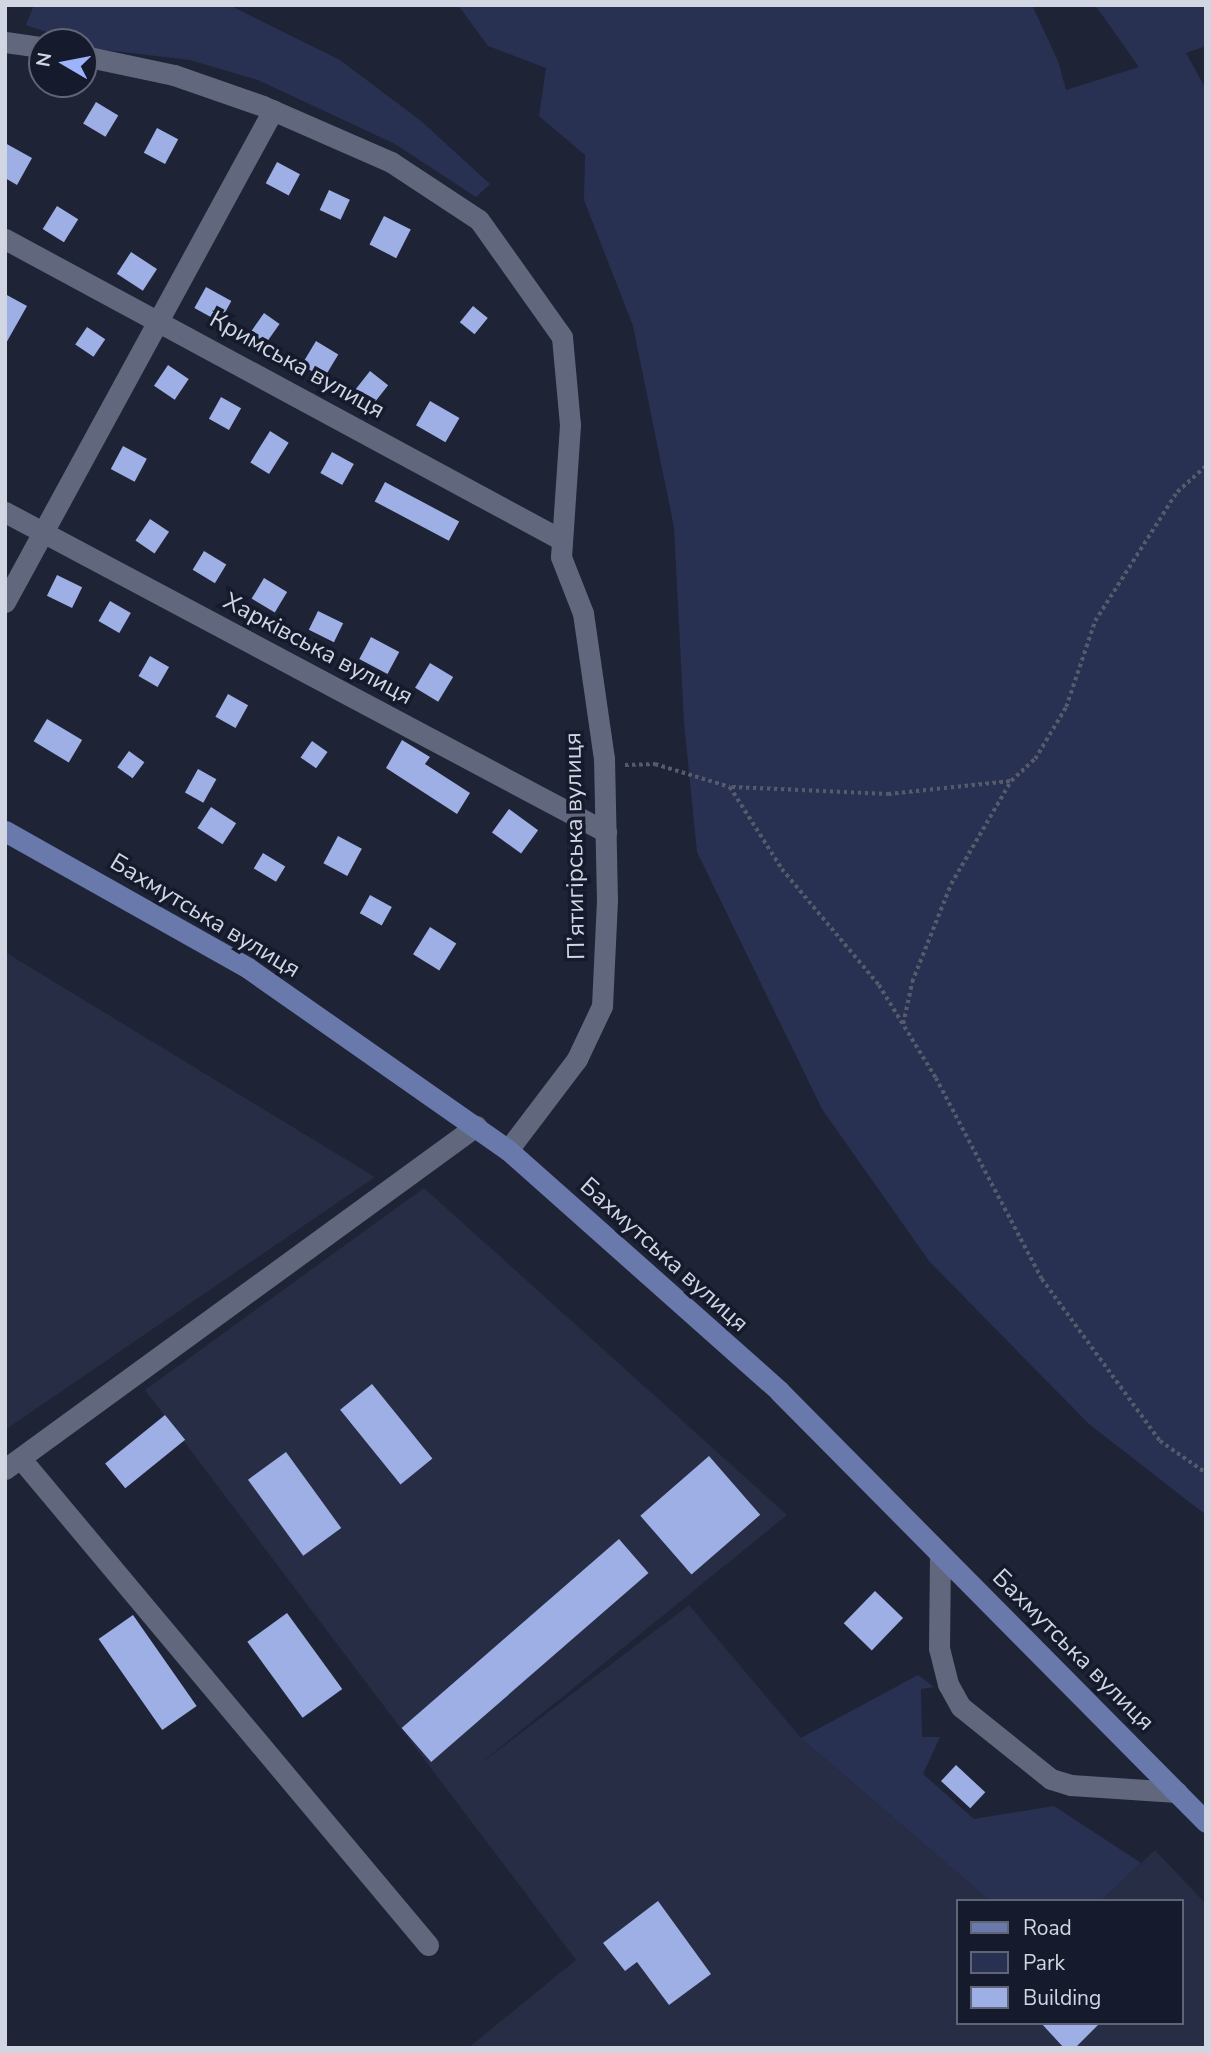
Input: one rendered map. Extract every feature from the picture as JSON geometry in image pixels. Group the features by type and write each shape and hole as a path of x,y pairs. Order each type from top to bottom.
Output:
{"main road":[{"name":"Бахмутська вулиця","path":"5,831 248,968 508,1150 779,1391 1206,1822"}],"street":[{"path":"5,42 28,45"},
{"name":"П’ятигірська вулиця","path":"98,59 174,75 273,110 391,162 480,220 562,337 570,425 561,557 583,613 605,768 602,1006 577,1059 508,1150"},
{"path":"5,602 156,318 273,110"},
{"name":"Кримська вулиця","path":"5,239 156,318 562,540"},
{"name":"Харківська вулиця","path":"5,512 606,832"},
{"path":"428,1945 13,1464 476,1126"},
{"path":"940,1555 939,1648 948,1684 961,1707 1051,1779 1071,1785 1177,1792"}],"path":[{"path":"903,1024 912,982 951,884 1012,781 1035,759 1066,707 1096,621 1177,492 1206,466"},
{"path":"605,768 655,764 730,787 888,794 1012,781"},
{"path":"730,787 782,869 879,985 936,1078 1042,1279 1160,1441 1206,1473"}],"shaded area":[{"path":"5,952 375,1177 5,1430"},
{"path":"424,1188 787,1515 476,1767 689,1605 801,1738 988,1899 956,1899 956,2025 1183,2025 1183,1899 1103,1899 1155,1850 1206,1904 1206,2048 468,2048 576,1960 145,1390"}],"green space":[{"path":"34,5 229,5 340,60 421,121 490,184 476,197 395,144 258,80 190,60 98,49 98,28 35,28 26,25"},
{"path":"458,5 1032,5 1058,61 1066,90 1139,67 1095,5 1206,5 1206,46 1186,53 1206,89 1206,1515 1089,1424 929,1261 822,1109 697,852 684,723 674,527 633,326 584,200 585,155 539,116 546,68 488,46"},
{"path":"918,1675 934,1687 921,1689 922,1737 940,1737 923,1774 974,1819 1054,1806 1141,1863 1103,1899 988,1899 801,1738"}],"building":[{"path":"96,102 118,115 105,137 83,123"},
{"path":"157,128 178,139 165,164 144,153"},
{"path":"5,143 32,158 17,185 5,178"},
{"path":"277,162 300,174 289,195 266,183"},
{"path":"329,190 350,200 341,220 320,210"},
{"path":"57,206 78,219 64,242 43,229"},
{"path":"384,216 411,230 396,258 369,245"},
{"path":"131,252 157,269 143,291 117,274"},
{"path":"206,287 231,301 220,322 194,308"},
{"path":"5,294 27,306 5,345"},
{"path":"473,306 488,318 475,334 460,322"},
{"path":"264,313 280,324 266,344 250,333"},
{"path":"87,327 105,339 93,357 75,344"},
{"path":"316,341 338,354 324,378 302,365"},
{"path":"168,365 189,379 175,400 154,386"},
{"path":"370,371 388,385 374,403 356,389"},
{"path":"221,397 241,408 229,430 209,419"},
{"path":"430,401 459,418 445,442 416,425"},
{"path":"270,431 289,443 269,474 250,462"},
{"path":"123,446 147,459 135,482 111,469"},
{"path":"332,452 354,464 342,485 320,473"},
{"path":"385,482 459,521 449,541 375,501"},
{"path":"150,519 169,532 155,553 135,541"},
{"path":"204,551 226,564 215,583 193,570"},
{"path":"57,575 82,587 72,608 47,596"},
{"path":"264,578 287,592 275,612 252,599"},
{"path":"110,601 131,613 119,633 98,621"},
{"path":"318,611 343,623 334,642 309,630"},
{"path":"371,637 399,652 388,674 359,659"},
{"path":"150,656 169,667 158,687 138,676"},
{"path":"430,663 453,677 438,702 415,688"},
{"path":"228,694 248,705 236,728 215,717"},
{"path":"47,719 82,740 69,762 34,741"},
{"path":"402,740 430,757 425,764 470,793 457,814 386,768"},
{"path":"312,741 328,752 316,768 301,757"},
{"path":"129,751 144,762 133,778 117,767"},
{"path":"198,769 216,779 203,803 185,793"},
{"path":"211,807 236,823 223,844 197,828"},
{"path":"509,809 538,830 521,854 492,832"},
{"path":"338,836 362,849 347,876 323,863"},
{"path":"263,853 285,866 276,882 254,868"},
{"path":"370,895 392,907 382,925 360,913"},
{"path":"430,927 456,943 439,971 413,954"},
{"path":"372,1384 432,1459 401,1484 340,1410"},
{"path":"165,1415 185,1440 125,1488 105,1463"},
{"path":"286,1452 341,1528 303,1556 248,1480"},
{"path":"709,1456 760,1515 691,1575 640,1516"},
{"path":"619,1539 649,1573 431,1762 402,1728"},
{"path":"875,1591 903,1618 872,1650 844,1623"},
{"path":"287,1613 342,1689 303,1718 247,1642"},
{"path":"133,1615 197,1706 162,1730 99,1639"},
{"path":"956,1765 985,1792 970,1808 941,1781"},
{"path":"658,1901 711,1974 669,2005 637,1962 625,1971 603,1943"},
{"path":"1043,2025 1098,2025 1075,2048 1064,2048"}]}
